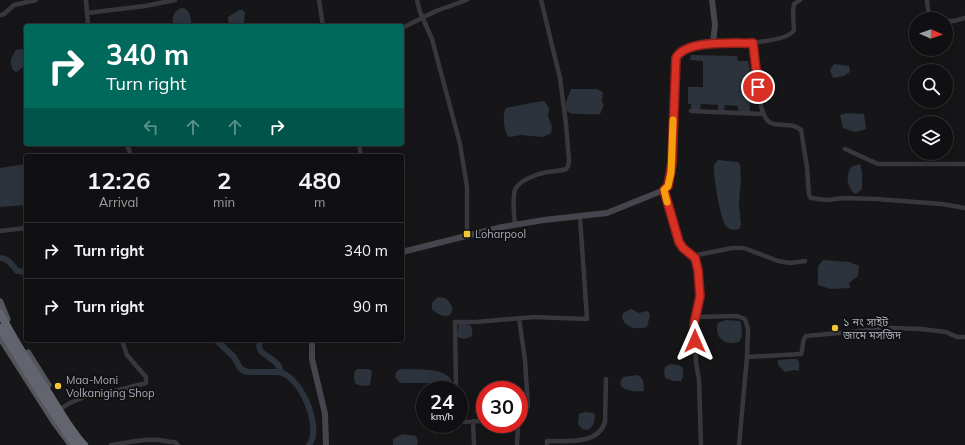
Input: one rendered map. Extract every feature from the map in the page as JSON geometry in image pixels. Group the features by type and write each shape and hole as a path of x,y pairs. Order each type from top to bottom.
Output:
{"highway":[{"path":"0,313 13,338 63,417 85,445"},
{"path":"0,328 51,410 75,445"}],"main road":[{"path":"0,302 11,326 85,445"},
{"path":"0,337 71,445"}],"street":[{"path":"0,15 4,14 14,5 36,0"},
{"path":"86,0 88,24"},
{"path":"87,13 146,6 175,0"},
{"path":"319,0 323,24"},
{"path":"417,0 432,39 462,150 467,187 467,236"},
{"path":"404,27 436,11 467,0"},
{"path":"515,225 514,200 518,187 534,175 566,169 569,161 560,78 541,0"},
{"path":"712,0 715,25 713,42"},
{"path":"404,252 515,225 544,220 608,213 664,190 668,186 672,163 676,58 678,54 687,48 713,42 731,44 753,43 785,37 792,34 794,30 794,4 800,0"},
{"path":"927,0 928,12"},
{"path":"953,21 965,18"},
{"path":"753,43 759,100 762,114 765,119 771,123 794,126 801,130 809,176 809,195 811,198 827,200 844,198 876,199 942,204 965,208"},
{"path":"691,111 762,114"},
{"path":"845,149 878,164 965,164"},
{"path":"664,190 679,242 683,248 692,254 697,255 732,248 744,248 778,261 790,263 805,261"},
{"path":"456,381 455,322 476,322 519,318 587,319 580,217"},
{"path":"0,231 24,228"},
{"path":"692,254 697,264 700,277 700,296 694,324 695,353 699,380 701,445"},
{"path":"696,317 737,316 745,319 748,329 747,357 739,445"},
{"path":"519,318 526,381"},
{"path":"747,357 801,354 803,351 804,338 806,336 870,330 892,328 921,329 946,332 965,337"},
{"path":"62,408 84,397 146,383 146,378 127,355 123,342"},
{"path":"312,342 312,359 325,414 326,445"},
{"path":"547,445 548,441 586,440 600,432 605,422 606,379"},
{"path":"468,421 473,421 474,445"},
{"path":"517,445 518,433"},
{"path":"111,445 160,440 175,442 178,445"}],"shaded area":[{"path":"182,8 189,12 191,24 174,24 174,13"},
{"path":"239,10 243,10 245,13 244,23 242,24 230,24 228,17"},
{"path":"16,50 24,50 24,66 17,72 14,71 11,65 11,60"},
{"path":"691,55 737,56 738,61 748,61 751,75 749,85 750,113 738,112 738,106 725,105 724,111 718,111 718,105 701,104 700,110 691,109 691,104 688,104 688,87 703,87 703,61 690,60"},
{"path":"834,64 849,66 850,72 844,76 833,78 830,70"},
{"path":"571,89 596,89 601,91 603,93 602,101 604,105 600,114 569,113 566,108 566,104"},
{"path":"542,101 545,102 549,108 548,116 552,127 551,133 543,137 521,135 510,137 507,135 504,122 506,108"},
{"path":"847,113 864,114 866,129 855,132 843,128 840,115"},
{"path":"718,160 738,162 740,164 741,178 739,204 741,224 739,229 733,230 728,228 722,218 714,175 714,165"},
{"path":"24,164 24,205 0,207 0,168"},
{"path":"860,164 862,172 862,189 856,194 850,188 848,174 851,167"},
{"path":"823,260 850,262 859,266 858,276 849,283 850,288 830,289 818,285 818,266"},
{"path":"438,297 445,298 452,307 452,311 447,316 438,314 432,309 432,303"},
{"path":"631,309 639,313 649,312 650,315 647,327 632,327 626,324 622,318 623,313"},
{"path":"726,320 740,321 742,335 740,341 730,343 719,337 717,333 718,323"},
{"path":"459,324 470,325 472,328 471,337 463,339 458,337 457,334"},
{"path":"797,359 799,362 799,371 794,370 785,372 778,365 778,360"},
{"path":"670,364 679,365 683,368 683,377 681,381 673,381 665,378 665,367"},
{"path":"357,369 368,369 372,371 370,385 362,386 356,384 354,381 354,376"},
{"path":"400,369 437,371 444,373 451,381 416,381 416,383 402,383 395,377 396,372"},
{"path":"638,375 643,380 644,391 631,391 623,388 621,382 623,377"},
{"path":"585,412 594,413 595,415 593,425 588,430 582,429 578,424 579,414"},
{"path":"402,434 416,436 418,441 417,445 393,445 393,439"}],"waterway":[{"path":"0,258 12,264 17,271 24,272"},
{"path":"218,342 234,357 240,368 244,371 279,372 287,375 295,382 307,403 311,415 313,437 309,445"},
{"path":"260,342 260,349 279,366 281,372"}],"slow traffic":[{"path":"667,202 664,190 668,186 671,173 673,120"}],"place":[{"name":"Loharpool","path":"467,234"},
{"name":"১ নং সাইট জামে মসজিদ","path":"835,328"},
{"name":"Maa-Moni Volkaniging Shop","path":"58,386"}],"route":[{"path":"695,341 694,324 700,296 700,277 695,258 683,248 679,242 664,190 668,186 672,163 676,58 682,50 713,42 731,44 753,43 758,87"}]}
